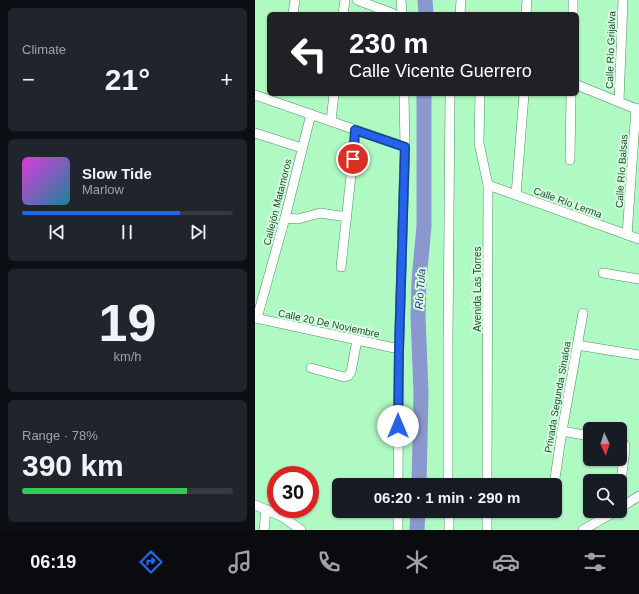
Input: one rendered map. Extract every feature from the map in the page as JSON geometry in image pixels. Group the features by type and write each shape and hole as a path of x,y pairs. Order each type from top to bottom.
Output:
{"street":[{"path":"293,12 295,0"},
{"path":"343,12 345,0"},
{"path":"357,0 389,12"},
{"path":"401,0 402,12"},
{"path":"455,0 457,12"},
{"path":"460,12 461,0"},
{"path":"526,12 527,0"},
{"path":"573,0 573,12"},
{"name":"Calle Río Grijalva","path":"619,101 623,0"},
{"path":"579,86 637,109"},
{"path":"255,95 280,98 311,114 405,147"},
{"path":"331,121 334,96"},
{"path":"398,478 399,349 405,147 404,96"},
{"path":"449,478 448,335 450,96"},
{"name":"Avenida Las Torres","path":"480,96 479,143 488,185 487,478"},
{"path":"516,195 524,96"},
{"path":"570,160 571,96"},
{"name":"Calle Río Balsas","path":"627,235 637,109"},
{"name":"Callejón Matamoros","path":"256,318 285,218 311,114"},
{"path":"341,267 355,130"},
{"path":"255,133 302,148"},
{"name":"Calle Río Lerma","path":"488,185 639,240"},
{"path":"285,218 298,219 325,213 347,217"},
{"path":"603,273 639,279"},
{"name":"Privada Segunda Sinaloa","path":"555,478 583,313"},
{"name":"Calle 20 De Noviembre","path":"256,318 399,349"},
{"path":"311,368 344,377 348,376 351,372 357,340"},
{"path":"577,345 639,355"},
{"path":"562,431 583,435"},
{"path":"627,504 639,496"},
{"path":"255,505 267,509 264,530"},
{"path":"284,518 301,530"},
{"path":"398,518 398,530"},
{"path":"449,518 449,530"},
{"path":"487,518 487,530"},
{"path":"583,530 604,518"}],"waterway":[{"name":"Río Tula","path":"425,0 426,12"},
{"name":"Río Tula","path":"419,478 421,393 418,316 419,280 424,226 424,96"},
{"name":"Río Tula","path":"417,530 418,518"}],"route":[{"path":"353,159 355,130 405,147 398,426"}]}
